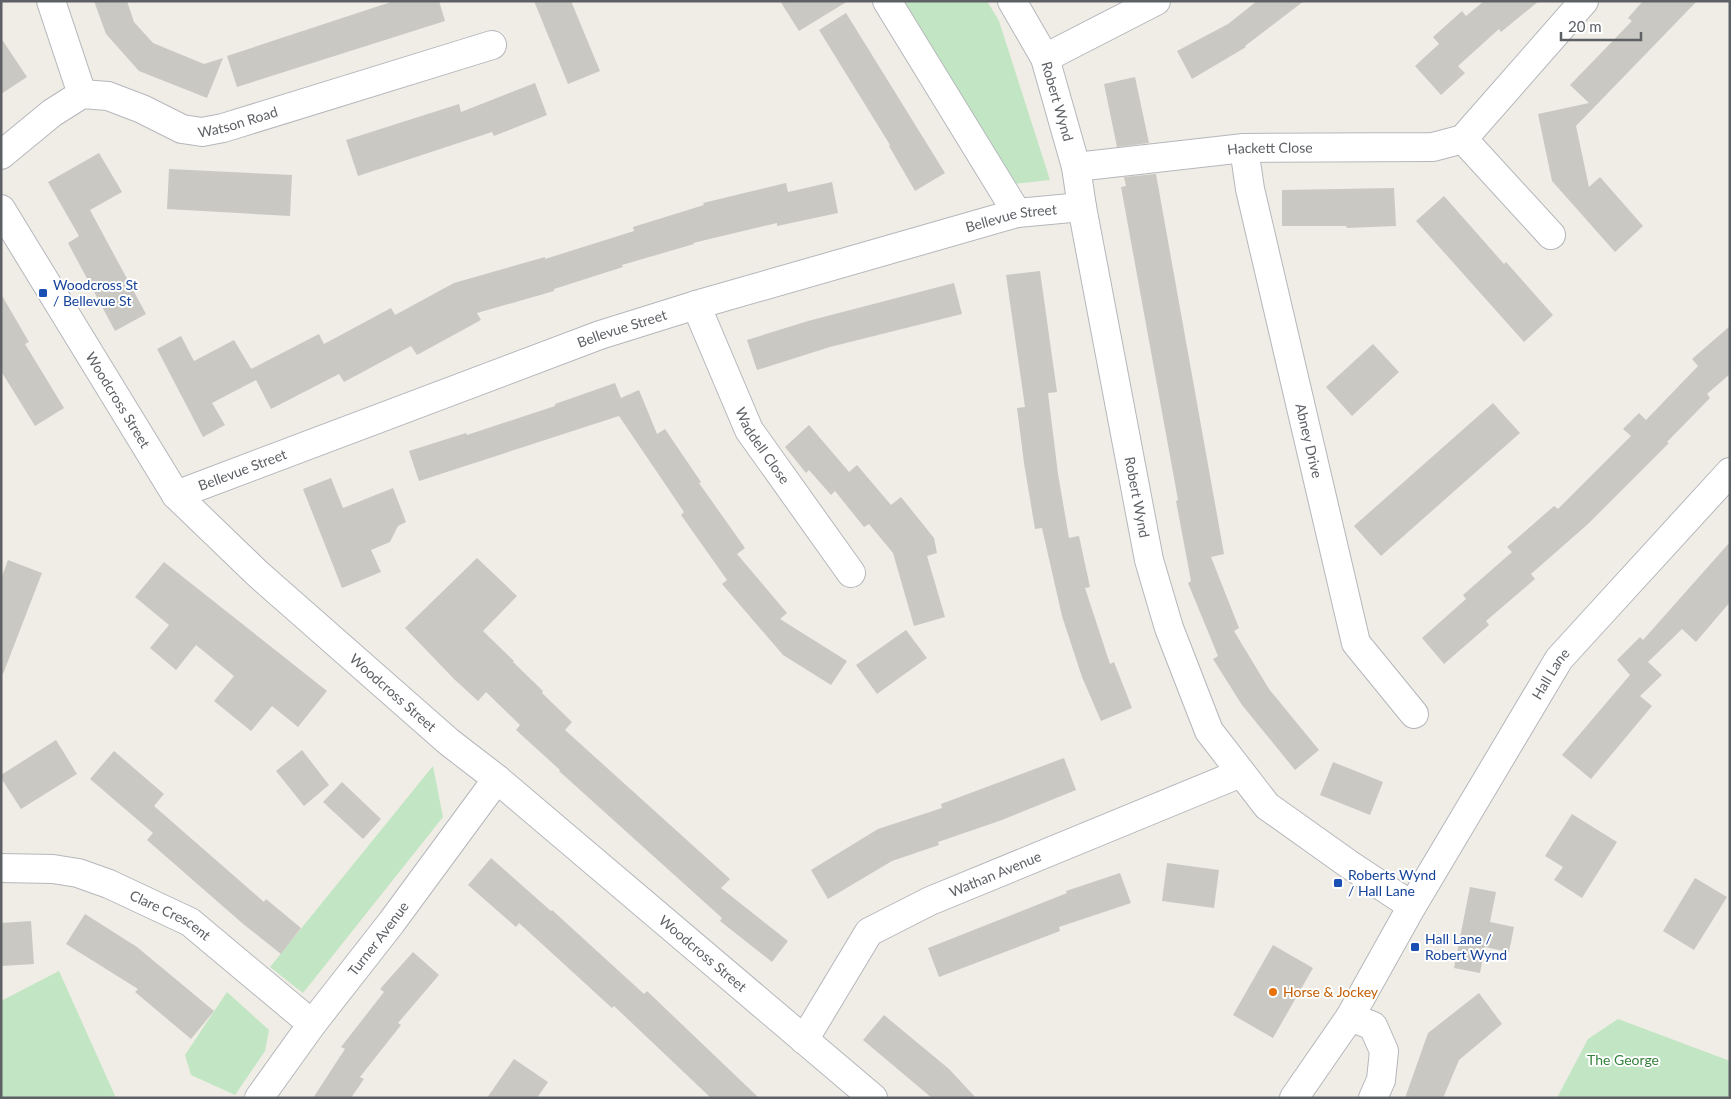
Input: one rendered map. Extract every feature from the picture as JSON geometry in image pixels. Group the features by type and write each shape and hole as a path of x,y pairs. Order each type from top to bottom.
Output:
{"street":[{"path":"1,155 52,113 82,94 51,1"},
{"path":"887,1 1017,214"},
{"name":"Robert Wynd","path":"1012,1 1045,58 1076,167 1082,208 1149,560 1169,628 1209,731 1267,806 1412,906"},
{"path":"1045,58 1156,1"},
{"path":"1551,235 1463,139 1584,1"},
{"name":"Watson Road","path":"82,94 108,96 142,109 182,129 202,132 222,128 492,45"},
{"name":"Hackett Close","path":"1076,167 1244,148 1433,147 1463,139"},
{"name":"Abney Drive","path":"1244,148 1250,189 1356,643 1414,714"},
{"name":"Bellevue Street","path":"176,495 600,335 696,305 1017,214 1082,208"},
{"name":"Woodcross Street","path":"1,209 176,495 258,574 449,742 497,779 873,1098"},
{"name":"Waddell Close","path":"696,305 749,430 851,573"},
{"name":"Hall Lane","path":"1294,1098 1350,1017 1412,906 1559,660 1730,472"},
{"name":"Wathan Avenue","path":"804,1040 869,932 930,901 1241,773"},
{"name":"Turner Avenue","path":"259,1098 312,1024 391,923 497,779"},
{"name":"Clare Crescent","path":"1,868 52,869 78,873 110,884 190,922 312,1024"},
{"path":"1350,1017 1373,1026 1384,1051 1381,1080 1373,1098"}],"green space":[{"path":"902,1 987,1 999,21 1050,180 1013,184"},
{"path":"433,766 443,817 303,993 270,967"},
{"path":"59,971 116,1098 1,1098 1,1001"},
{"path":"227,992 269,1030 265,1051 235,1095 191,1075 185,1055"},
{"name":"The George","path":"1618,1019 1730,1061 1730,1098 1557,1098 1588,1039"}],"building":[{"path":"94,1 127,1 134,22 153,43 204,64 223,58 207,98 139,71 106,34"},
{"path":"394,1 439,1 445,21 237,87 227,56"},
{"path":"534,1 571,1 600,71 568,84"},
{"path":"780,1 848,1 799,31"},
{"path":"1257,1 1304,1 1246,47 1192,79 1177,51 1228,24"},
{"path":"1484,1 1539,1 1501,32 1499,29 1458,66 1465,73 1441,95 1415,66 1439,44 1433,37 1462,11 1466,16"},
{"path":"1643,1 1697,1 1576,126 1589,187 1600,177 1643,226 1615,252 1552,181 1538,114 1589,103 1570,85 1632,21 1628,18"},
{"path":"846,13 945,173 915,191 890,145 819,30"},
{"path":"1,38 27,77 1,94"},
{"path":"1135,77 1149,143 1117,147 1104,84"},
{"path":"535,83 547,115 494,136 492,132 358,176 346,140 459,104 461,112"},
{"path":"99,153 122,192 90,210 146,314 115,331 68,243 79,236 48,182"},
{"path":"169,169 292,175 290,216 167,209"},
{"path":"1156,174 1224,554 1211,557 1239,628 1234,631 1269,689 1319,750 1295,770 1242,705 1213,659 1218,656 1188,583 1191,581 1176,501 1178,500 1121,187 1126,186 1124,177"},
{"path":"832,182 838,213 777,226 777,223 693,243 622,265 623,267 554,289 554,291 477,313 481,320 417,355 411,346 344,382 339,374 271,409 256,380 212,403 225,425 203,437 157,349 181,336 194,361 234,340 251,369 319,334 324,344 391,308 395,315 454,283 545,257 545,259 634,231 633,227 704,205 703,203 786,183 788,192"},
{"path":"1394,188 1396,226 1347,228 1346,226 1282,226 1282,190"},
{"path":"1444,196 1504,264 1506,262 1553,315 1524,342 1416,221"},
{"path":"1040,271 1057,392 1048,393 1058,474 1069,538 1079,536 1090,587 1085,588 1110,664 1114,662 1132,708 1101,721 1082,677 1062,616 1042,528 1035,529 1024,463 1017,408 1025,407 1006,275"},
{"path":"954,283 962,314 830,347 757,370 747,340 808,321"},
{"path":"1,294 29,342 25,344 64,408 35,426 1,371"},
{"path":"1730,326 1730,374 1707,394 1710,398 1667,442 1669,443 1588,524 1531,574 1535,579 1486,621 1489,625 1444,664 1422,638 1466,599 1463,595 1512,552 1507,547 1554,506 1558,509 1631,436 1623,429 1639,413 1646,420 1698,366 1692,359"},
{"path":"1373,344 1399,372 1352,416 1326,387"},
{"path":"615,383 621,398 639,390 657,434 665,429 701,482 699,483 745,548 737,554 787,613 780,619 847,661 831,685 783,655 722,584 727,580 681,515 684,512 619,416 419,481 409,451 466,433 467,435 555,406 555,404"},
{"path":"1493,403 1520,433 1381,556 1354,526"},
{"path":"809,425 849,472 857,465 891,505 901,497 934,538 937,553 927,556 945,617 914,626 893,553 869,524 864,527 835,491 831,495 809,470 806,473 785,447"},
{"path":"331,478 343,508 393,488 406,522 398,526 390,542 371,550 381,572 342,588 303,489"},
{"path":"1730,542 1730,602 1696,642 1682,629 1648,662 1662,675 1640,696 1652,706 1591,779 1562,755 1630,675 1617,660 1640,637 1643,640"},
{"path":"477,558 517,596 483,631 572,722 565,730 730,879 721,888 788,941 772,962 720,921 722,918 559,771 516,730 520,725 486,692 478,701 405,628"},
{"path":"8,560 42,573 3,674 1,674 1,579"},
{"path":"164,562 327,691 298,727 272,706 251,731 214,701 234,676 196,645 176,670 150,648 169,625 135,597"},
{"path":"906,630 927,658 877,694 856,665"},
{"path":"56,740 77,774 21,809 1,778 1,775"},
{"path":"302,750 329,785 304,806 276,771"},
{"path":"114,751 164,794 154,806 264,902 266,899 301,928 281,954 242,923 147,840 153,833 90,779"},
{"path":"1064,758 1076,790 1002,820 938,842 939,845 892,861 828,899 811,870 878,829 942,808 941,804"},
{"path":"1333,762 1383,782 1370,815 1320,795"},
{"path":"342,782 381,819 363,839 323,802"},
{"path":"1572,814 1617,842 1582,898 1554,880 1563,867 1545,856"},
{"path":"491,858 552,910 644,994 647,991 759,1098 711,1098 614,1006 612,1008 519,923 516,927 468,885"},
{"path":"1167,863 1219,870 1214,908 1162,901"},
{"path":"1120,873 1131,903 1059,927 1060,931 939,977 928,948 1067,893 1066,891"},
{"path":"1695,878 1727,897 1694,950 1663,931"},
{"path":"1470,887 1496,892 1490,922 1514,927 1509,952 1485,947 1480,973 1454,968"},
{"path":"85,914 137,947 214,1011 191,1039 135,992 138,989 66,944"},
{"path":"31,921 34,964 1,966 1,923"},
{"name":"Horse & Jockey","path":"1273,945 1313,968 1273,1038 1233,1015"},
{"path":"413,952 439,975 398,1023 401,1025 360,1077 364,1079 351,1098 313,1098 345,1049 341,1047 384,992 380,989"},
{"path":"1479,993 1502,1024 1459,1060 1443,1098 1405,1098 1428,1033"},
{"path":"884,1015 949,1069 976,1098 932,1098 863,1040"},
{"path":"514,1059 548,1082 537,1098 487,1098"}],"place":[{"name":"Woodcross St / Bellevue St","path":"43,293"},
{"name":"Roberts Wynd / Hall Lane","path":"1338,883"},
{"name":"Hall Lane / Robert Wynd","path":"1415,947"},
{"name":"Horse & Jockey","path":"1273,992"}]}
